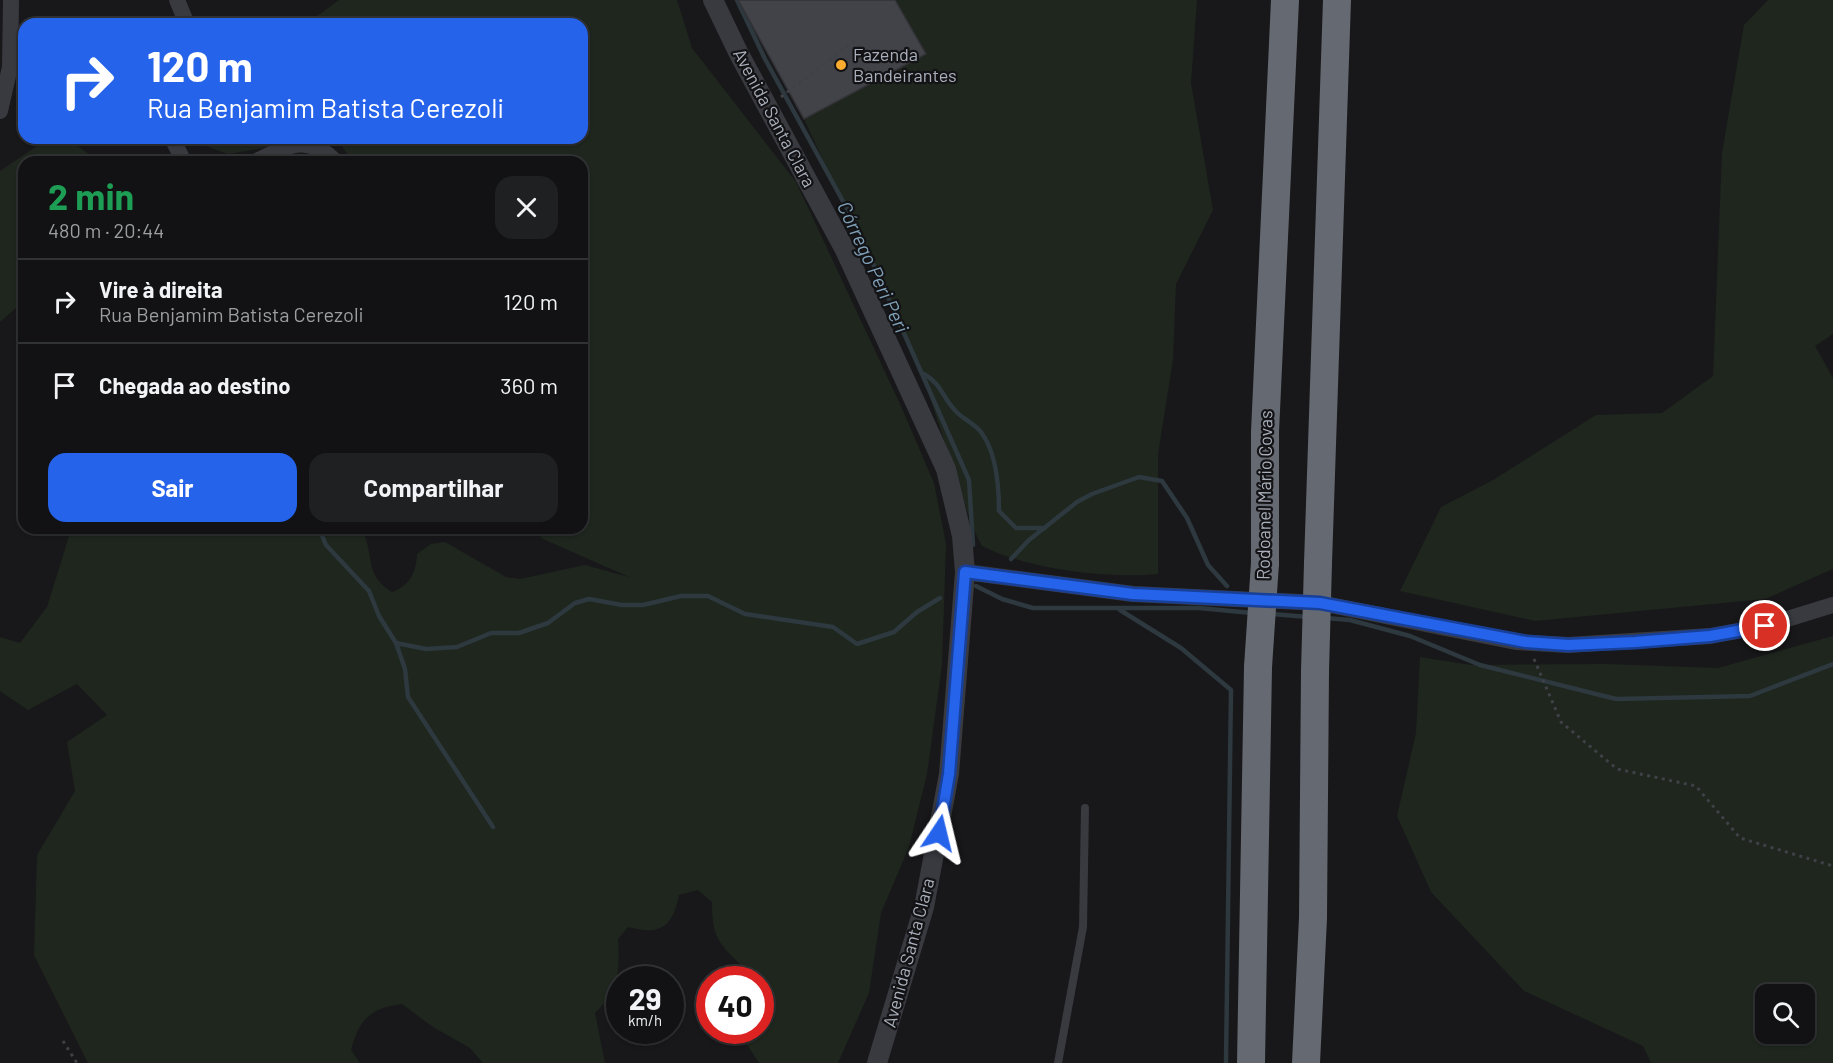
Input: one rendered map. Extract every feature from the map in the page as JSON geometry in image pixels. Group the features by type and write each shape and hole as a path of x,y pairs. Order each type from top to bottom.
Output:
{"highway":[{"name":"Rodoanel Mário Covas","path":"1251,1063 1258,667 1265,563 1265,432 1285,0"},
{"path":"1306,1063 1313,918 1315,671 1337,0"}],"street":[{"path":"0,111 10,67 11,0"},
{"path":"177,0 184,18"},
{"name":"Avenida Santa Clara","path":"713,0 739,54 845,250 946,470 957,510 965,572 949,774 924,907 877,1063"},
{"path":"268,156 292,145 303,144 320,147 330,156"},
{"path":"965,572 1133,594 1320,603 1526,642 1568,645 1710,636 1765,626 1833,605"}],"lane":[{"path":"1058,1063 1083,927 1085,808"}],"path":[{"path":"774,102 855,40"},
{"path":"1526,642 1561,722 1617,769 1696,786 1740,838 1833,866"},
{"path":"63,1041 77,1063"}],"shaded area":[{"path":"339,0 677,0 692,48 796,182 900,404 934,483 946,544 942,665 927,774 909,847 881,913 869,993 838,1063 759,1063 747,1044 774,1044 774,966 739,966 717,937 713,923 712,902 698,890 679,895 673,915 663,927 648,930 628,927 618,939 618,966 606,966 606,1000 595,1013 605,1063 483,1063 470,1048 433,1027 402,1004 374,1012 362,1023 351,1050 360,1063 88,1063 34,955 37,855 75,791 67,742 107,715 77,684 28,710 0,691 0,637 20,643 47,607 68,534 360,534 365,536 372,567 378,580 392,592 411,578 417,554 431,544 445,542 506,577 520,579 585,565 629,577 543,539 538,534 588,534 588,156 348,156 341,144 588,144 588,18 314,18"},
{"path":"895,0 1197,0 1191,83 1213,210 1176,284 1173,360 1158,454 1158,574 1092,573 1021,561 982,546 972,526 922,373 804,119 926,54"},
{"path":"1768,0 1833,0 1833,334 1815,346 1833,378 1833,569 1765,599 1535,621 1400,591 1441,507 1493,480 1596,415 1662,413 1713,376 1722,153 1744,25"},
{"path":"40,144 75,144 91,156 22,156"},
{"path":"200,144 287,144 228,154"},
{"path":"18,159 18,306 0,322 0,171"},
{"path":"1833,636 1833,1063 1651,1063 1643,1046 1524,991 1431,892 1397,816 1416,733 1420,657 1471,665 1605,664 1718,668"}],"building":[{"name":"Fazenda Bandeirantes","path":"738,0 895,0 926,54 804,119"}],"waterway":[{"name":"Córrego Peri Peri","path":"737,0 765,59 856,225 969,480 973,545"},
{"path":"924,374 937,385 956,411 978,429 986,440 996,470 999,511 1016,528 1045,528"},
{"path":"1011,559 1029,540 1077,502 1092,494 1139,477 1162,481 1187,518 1208,565 1227,586"},
{"path":"321,534 326,545 369,591 379,616 396,643 405,669 408,697 493,827"},
{"path":"976,586 1002,599 1033,608 1199,608 1252,613"},
{"path":"396,643 426,649 457,647 491,633 519,633 548,623 575,603 589,599 622,605 643,605 681,596 708,596 745,614 833,627 857,644 894,632 917,612 940,598"},
{"path":"1120,610 1181,648 1231,690 1226,1063"},
{"path":"1272,614 1308,617"},
{"path":"1326,618 1350,620 1410,636 1480,665 1616,699 1750,696 1833,664"}],"place":[{"name":"Fazenda Bandeirantes","path":"841,65"}],"route":[{"path":"939,833 949,774 965,572 1038,584 1133,594 1320,603 1516,642 1568,645 1635,642 1710,636 1765,626"}]}
